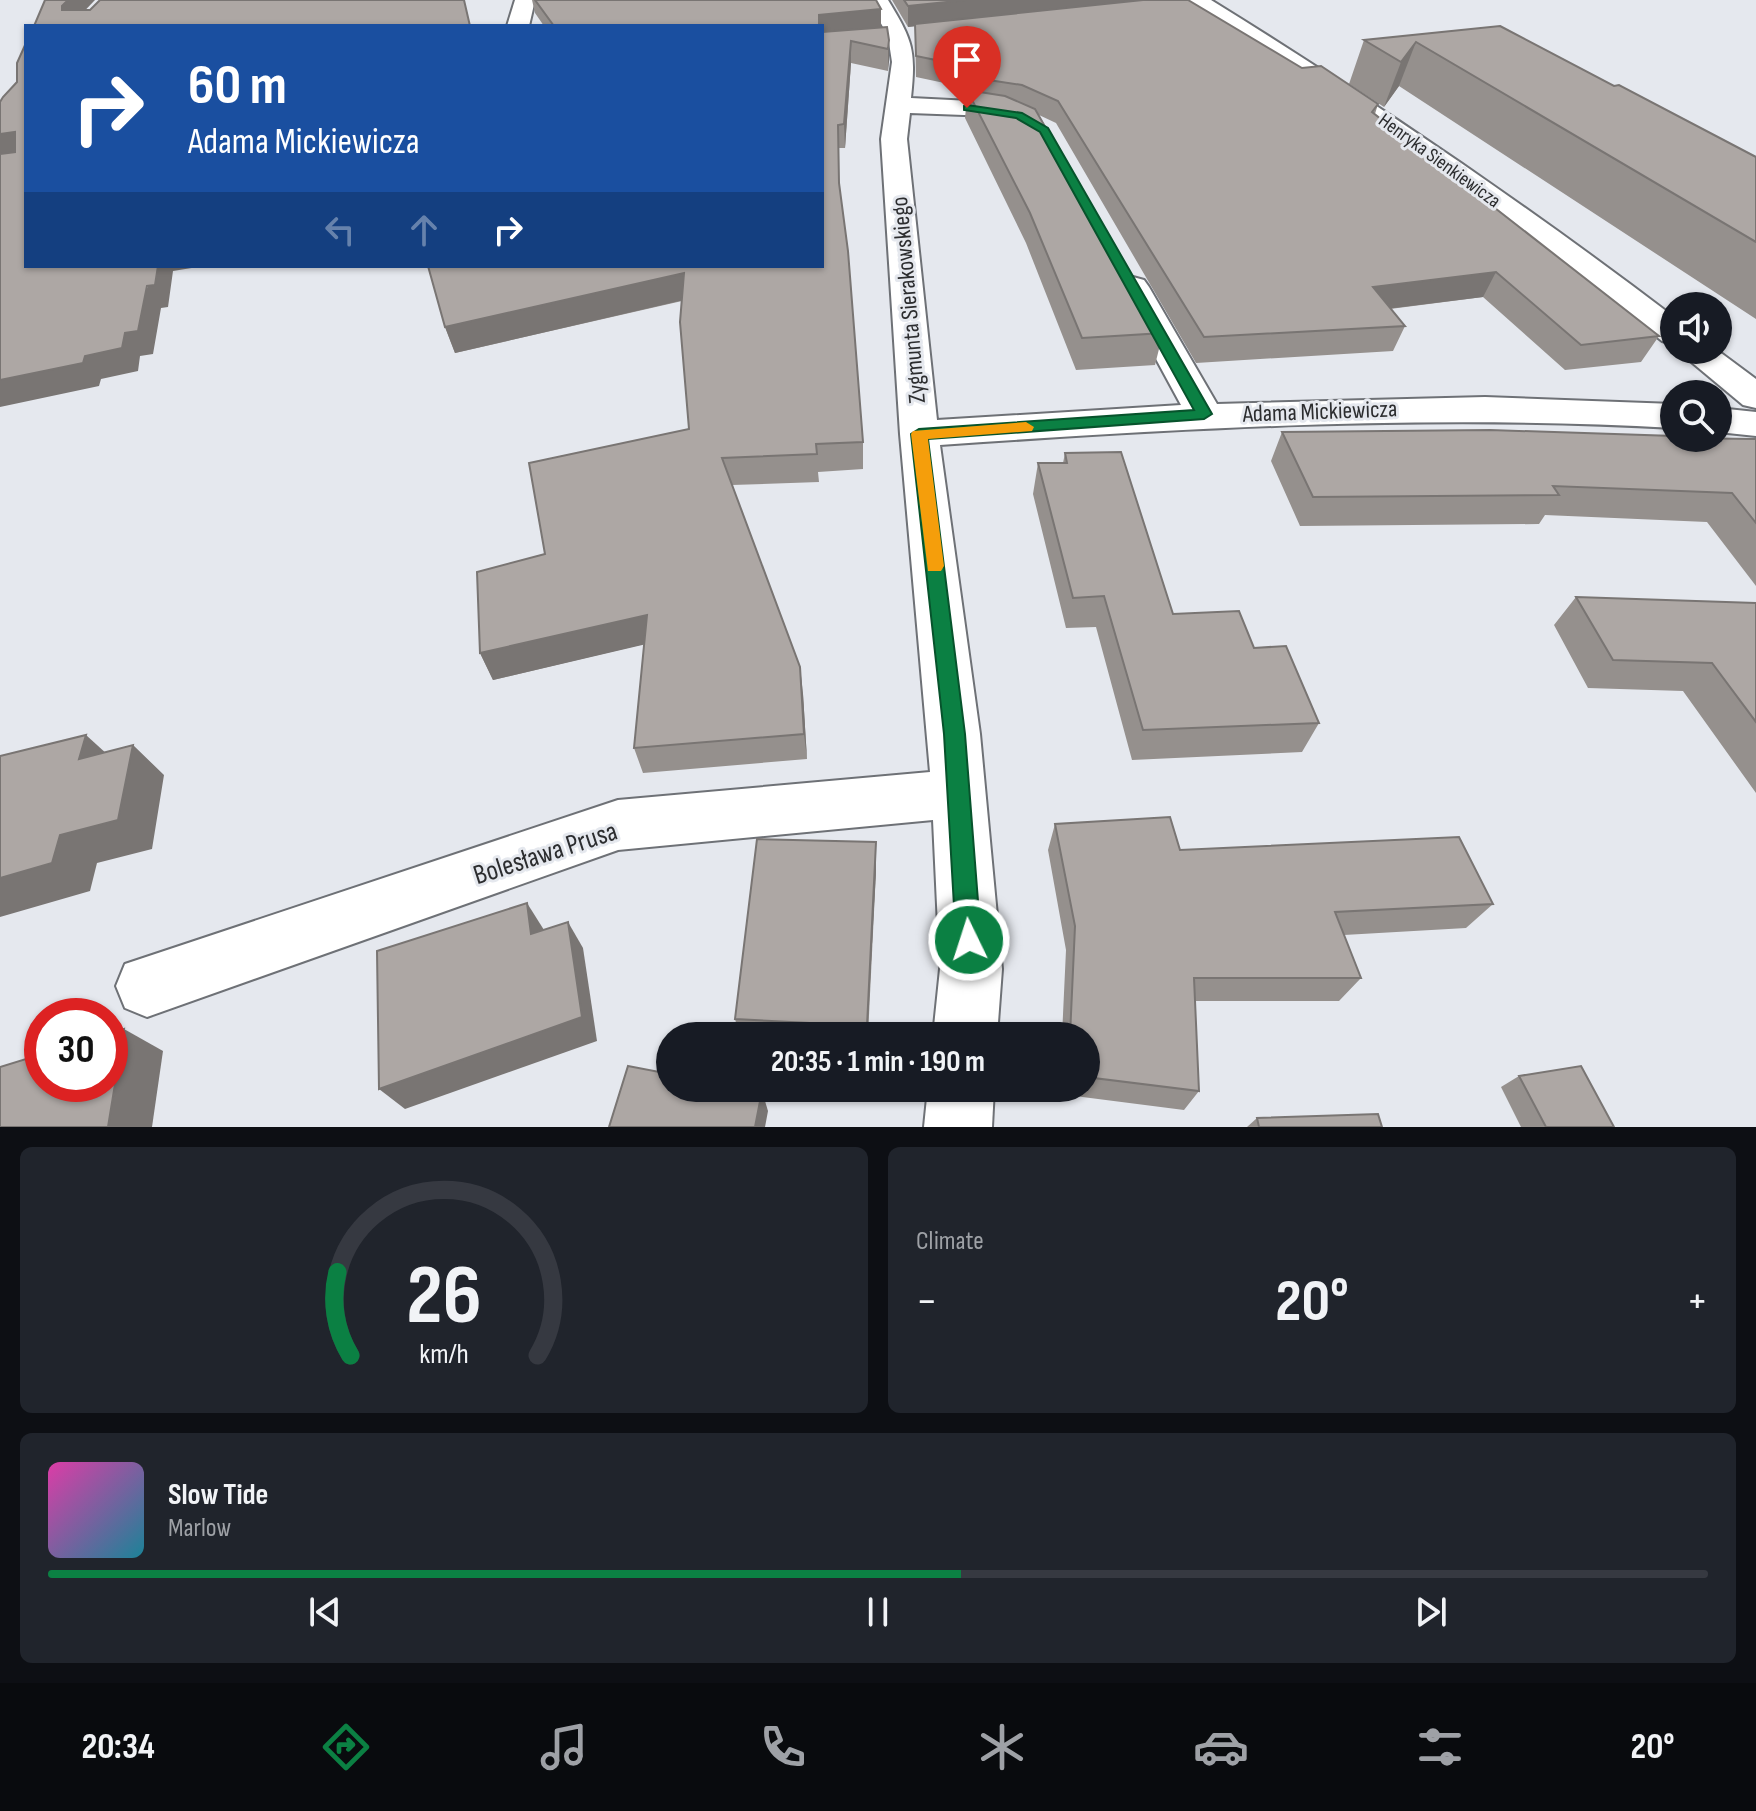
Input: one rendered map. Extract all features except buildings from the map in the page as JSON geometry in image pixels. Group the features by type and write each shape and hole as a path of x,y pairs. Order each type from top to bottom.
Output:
{"street":[{"path":"519,24 525,0"},
{"name":"Henryka Sienkiewicza","path":"1201,3 1354,99 1583,263 1660,323"},
{"name":"Zygmunta Sierakowskiego","path":"891,27 903,62 894,139 919,434 954,734 971,969 966,1022"},
{"path":"898,105 991,109 1019,115 1044,130"},
{"path":"1121,267 1204,414"},
{"path":"1713,364 1756,397"},
{"name":"Adama Mickiewicza","path":"919,434 1204,414 1430,407 1577,409 1660,415"},
{"path":"1732,421 1756,424"},
{"name":"Bolesława Prusa","path":"147,986 618,825 958,794"},
{"path":"958,1127 960,1102"}],"slow traffic":[{"path":"935,566 919,434 1026,427"}],"route":[{"path":"967,108 1019,115 1044,130 1204,414 919,434 954,734 969,940"}]}
